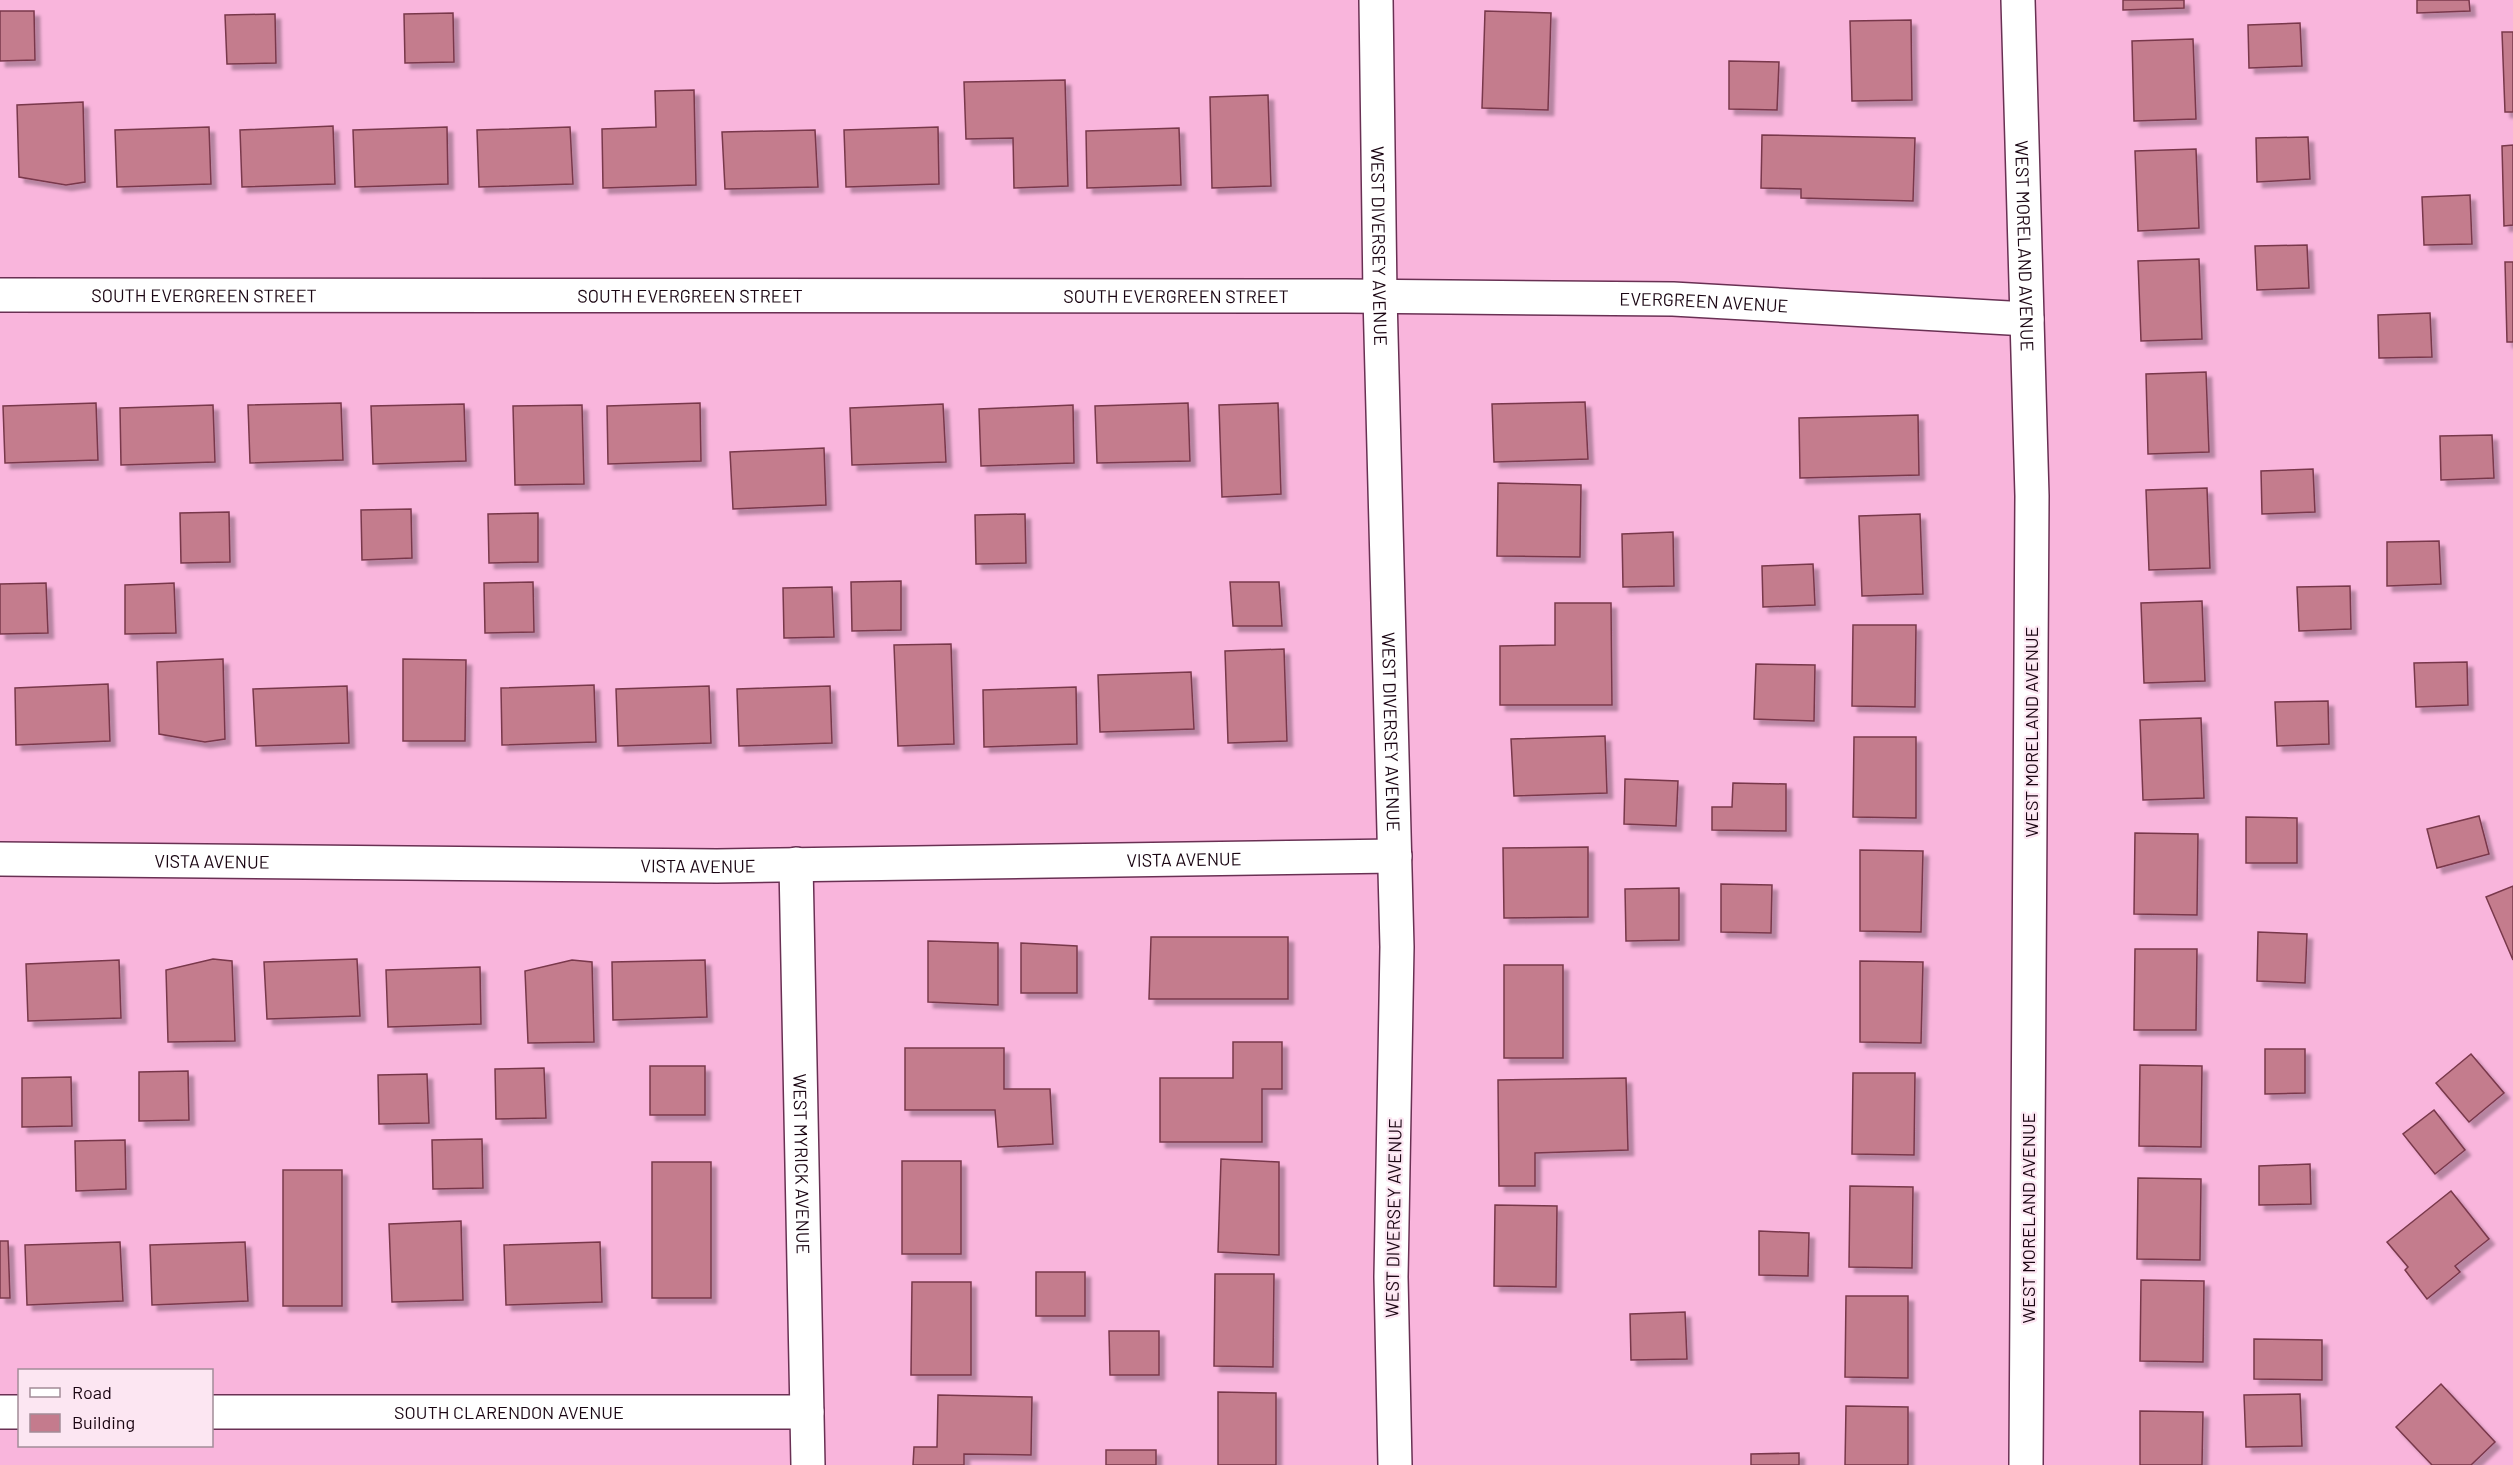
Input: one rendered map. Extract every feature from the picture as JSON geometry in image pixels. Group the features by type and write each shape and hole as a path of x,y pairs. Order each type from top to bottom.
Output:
{"street":[{"name":"WEST DIVERSEY AVENUE","path":"1376,0 1380,296 1397,947 1391,1277 1395,1465"},
{"name":"WEST MORELAND AVENUE","path":"2018,0 2032,507 2026,1465"},
{"name":"SOUTH EVERGREEN STREET","path":"0,295 1380,296"},
{"name":"EVERGREEN AVENUE","path":"1380,296 1673,300 2027,318"},
{"name":"VISTA AVENUE","path":"0,859 717,866 1395,856"},
{"name":"WEST MYRICK AVENUE","path":"796,864 808,1465"},
{"path":"0,1412 18,1412"},
{"name":"SOUTH CLARENDON AVENUE","path":"213,1412 807,1412"}],"building":[{"path":"2123,0 2184,0 2184,8 2123,10"},
{"path":"2417,0 2469,0 2470,11 2417,13"},
{"path":"0,11 34,11 35,60 0,61"},
{"path":"1485,11 1551,13 1548,110 1482,108"},
{"path":"453,13 454,62 405,63 404,14"},
{"path":"275,14 276,63 227,64 225,15"},
{"path":"1911,20 1912,100 1852,101 1850,21"},
{"path":"2300,23 2302,66 2249,68 2248,25"},
{"path":"2502,32 2513,32 2513,112 2505,112"},
{"path":"2193,39 2196,119 2134,121 2132,41"},
{"path":"1729,61 1779,62 1777,110 1729,109"},
{"path":"1065,80 1068,186 1014,188 1013,138 966,139 964,82"},
{"path":"694,90 696,185 603,188 602,129 656,127 655,91"},
{"path":"1268,95 1271,186 1212,188 1210,97"},
{"path":"83,102 85,182 66,185 19,177 17,105"},
{"path":"333,126 335,184 242,187 240,130"},
{"path":"209,127 211,184 117,187 115,130"},
{"path":"447,127 448,184 355,187 353,130"},
{"path":"570,127 573,184 479,187 477,130"},
{"path":"938,127 939,184 846,187 844,130"},
{"path":"1179,128 1181,185 1087,188 1086,131"},
{"path":"815,130 818,187 725,189 722,132"},
{"path":"1762,135 1915,138 1913,201 1801,198 1801,189 1761,188"},
{"path":"2308,137 2310,179 2257,182 2256,138"},
{"path":"2513,145 2513,225 2504,226 2502,146"},
{"path":"2196,149 2199,228 2138,231 2135,151"},
{"path":"2470,195 2472,244 2424,245 2422,197"},
{"path":"2307,245 2309,288 2257,290 2255,246"},
{"path":"2199,259 2202,339 2141,341 2138,261"},
{"path":"2505,262 2513,262 2513,342 2507,342"},
{"path":"2430,313 2432,357 2379,358 2378,315"},
{"path":"2206,372 2209,452 2148,454 2146,374"},
{"path":"1585,402 1588,459 1494,462 1492,404"},
{"path":"96,403 98,460 5,463 3,406"},
{"path":"341,403 343,460 250,463 248,405"},
{"path":"700,403 701,461 608,464 607,406"},
{"path":"1188,403 1190,461 1097,463 1095,406"},
{"path":"1278,403 1281,494 1222,497 1219,405"},
{"path":"464,404 466,461 373,464 371,406"},
{"path":"943,404 946,462 852,465 850,408"},
{"path":"213,405 215,462 121,465 120,408"},
{"path":"582,405 584,484 515,485 513,406"},
{"path":"1073,405 1074,463 981,466 979,409"},
{"path":"1918,415 1919,475 1800,478 1799,418"},
{"path":"2492,435 2494,478 2441,480 2440,436"},
{"path":"824,448 826,505 733,509 730,452"},
{"path":"2313,469 2315,512 2262,514 2261,471"},
{"path":"1498,483 1581,485 1580,557 1497,556"},
{"path":"2207,488 2210,568 2149,570 2146,490"},
{"path":"411,509 412,558 362,560 361,510"},
{"path":"229,512 230,562 181,563 180,513"},
{"path":"538,513 538,562 489,563 488,514"},
{"path":"1025,514 1026,563 976,564 975,515"},
{"path":"1920,514 1923,594 1862,596 1859,516"},
{"path":"1673,532 1674,586 1623,587 1622,534"},
{"path":"2439,541 2441,584 2387,586 2387,542"},
{"path":"1813,564 1815,605 1763,607 1762,566"},
{"path":"901,581 901,630 852,631 851,582"},
{"path":"533,582 534,632 485,633 484,583"},
{"path":"1230,582 1279,582 1282,626 1233,626"},
{"path":"46,583 48,633 0,634 0,584"},
{"path":"174,583 176,633 125,634 125,585"},
{"path":"2350,586 2351,629 2299,631 2297,587"},
{"path":"832,587 834,637 784,638 783,588"},
{"path":"2202,601 2205,681 2144,683 2141,603"},
{"path":"1555,603 1611,603 1612,705 1500,705 1500,646 1555,645"},
{"path":"1853,625 1916,625 1915,707 1852,706"},
{"path":"951,644 954,744 898,746 894,645"},
{"path":"1284,649 1287,741 1228,743 1225,651"},
{"path":"223,659 225,739 205,742 159,734 157,662"},
{"path":"403,659 466,660 465,741 403,741"},
{"path":"2467,662 2468,705 2416,707 2414,663"},
{"path":"1756,664 1815,665 1814,721 1754,719"},
{"path":"1191,672 1194,729 1100,732 1098,675"},
{"path":"108,684 110,741 16,745 15,688"},
{"path":"594,685 596,742 502,745 501,688"},
{"path":"347,686 349,743 256,746 253,689"},
{"path":"709,686 711,743 618,746 616,689"},
{"path":"830,686 832,743 739,746 737,689"},
{"path":"1076,687 1077,744 984,747 983,690"},
{"path":"2328,701 2329,744 2277,746 2275,702"},
{"path":"2201,718 2204,798 2143,800 2140,720"},
{"path":"1605,736 1607,793 1514,796 1511,739"},
{"path":"1854,737 1916,737 1916,818 1853,817"},
{"path":"1625,779 1678,781 1676,826 1624,824"},
{"path":"1733,783 1786,784 1786,831 1712,830 1712,807 1732,807"},
{"path":"2479,816 2489,854 2437,868 2427,829"},
{"path":"2246,817 2297,818 2297,863 2246,863"},
{"path":"2135,833 2198,834 2197,915 2134,914"},
{"path":"1588,847 1588,917 1504,918 1503,848"},
{"path":"1860,850 1923,851 1921,932 1860,931"},
{"path":"1721,884 1772,885 1771,933 1721,932"},
{"path":"2513,886 2513,960 2486,897"},
{"path":"1679,888 1679,940 1626,941 1625,889"},
{"path":"2258,932 2307,934 2305,983 2257,981"},
{"path":"1151,937 1288,937 1288,999 1149,999"},
{"path":"928,941 998,943 998,1005 928,1002"},
{"path":"1021,943 1077,946 1077,993 1021,993"},
{"path":"2135,949 2197,949 2196,1030 2134,1030"},
{"path":"213,959 232,961 235,1041 168,1042 166,970"},
{"path":"357,959 360,1016 267,1019 264,962"},
{"path":"119,960 121,1018 28,1021 26,964"},
{"path":"572,960 592,962 594,1042 528,1043 525,971"},
{"path":"705,960 707,1017 613,1020 612,962"},
{"path":"1860,961 1923,962 1921,1043 1860,1042"},
{"path":"1504,965 1563,965 1563,1058 1504,1058"},
{"path":"480,967 481,1024 388,1027 386,970"},
{"path":"1233,1042 1282,1042 1282,1089 1262,1089 1262,1142 1160,1142 1160,1078 1233,1078"},
{"path":"905,1048 1004,1048 1004,1089 1050,1089 1053,1144 998,1147 995,1110 905,1110"},
{"path":"2265,1049 2305,1049 2305,1093 2265,1094"},
{"path":"2471,1054 2504,1093 2469,1122 2436,1083"},
{"path":"2140,1065 2202,1066 2201,1147 2139,1146"},
{"path":"650,1066 705,1066 705,1115 650,1115"},
{"path":"544,1068 546,1118 496,1119 495,1069"},
{"path":"188,1071 189,1120 139,1121 139,1072"},
{"path":"1853,1073 1915,1073 1914,1155 1852,1154"},
{"path":"427,1074 429,1123 379,1124 378,1075"},
{"path":"71,1077 72,1126 22,1127 22,1078"},
{"path":"1626,1078 1628,1150 1535,1153 1535,1186 1499,1186 1498,1080"},
{"path":"2434,1110 2465,1150 2435,1174 2403,1134"},
{"path":"482,1139 483,1188 433,1189 432,1140"},
{"path":"125,1140 126,1189 76,1191 75,1141"},
{"path":"1221,1159 1279,1162 1279,1255 1218,1252"},
{"path":"902,1161 961,1161 961,1254 902,1254"},
{"path":"652,1162 711,1162 711,1298 652,1298"},
{"path":"2310,1164 2311,1204 2259,1205 2259,1166"},
{"path":"283,1170 342,1170 342,1306 283,1306"},
{"path":"2138,1178 2201,1179 2200,1260 2137,1259"},
{"path":"1850,1186 1913,1187 1912,1268 1849,1267"},
{"path":"2451,1191 2489,1239 2455,1266 2460,1272 2427,1299 2405,1270 2408,1267 2387,1242"},
{"path":"1495,1205 1557,1206 1556,1287 1494,1286"},
{"path":"461,1221 463,1300 392,1302 389,1224"},
{"path":"1759,1231 1809,1233 1808,1276 1759,1275"},
{"path":"0,1241 8,1241 10,1298 0,1298"},
{"path":"120,1242 123,1301 27,1305 25,1245"},
{"path":"245,1242 248,1301 152,1305 150,1245"},
{"path":"600,1242 602,1302 506,1305 504,1245"},
{"path":"1036,1272 1085,1272 1085,1316 1036,1316"},
{"path":"1215,1274 1274,1274 1273,1367 1214,1366"},
{"path":"2141,1280 2204,1281 2203,1362 2140,1361"},
{"path":"912,1282 971,1282 971,1375 911,1375"},
{"path":"1846,1296 1908,1296 1908,1378 1845,1377"},
{"path":"1685,1312 1687,1359 1631,1360 1630,1314"},
{"path":"1109,1331 1159,1331 1159,1375 1110,1375"},
{"path":"2254,1339 2322,1340 2322,1380 2254,1379"},
{"path":"2441,1384 2495,1442 2471,1465 2432,1465 2396,1427"},
{"path":"1218,1392 1276,1393 1276,1465 1218,1465"},
{"path":"2300,1394 2302,1446 2246,1447 2244,1395"},
{"path":"938,1395 1032,1397 1031,1455 964,1454 964,1465 913,1465 914,1447 937,1447"},
{"path":"1846,1406 1908,1407 1908,1465 1845,1465"},
{"path":"2140,1411 2203,1412 2202,1465 2140,1465"},
{"path":"1106,1450 1156,1450 1156,1465 1106,1465"},
{"path":"1799,1453 1799,1465 1751,1465 1751,1454"}]}
